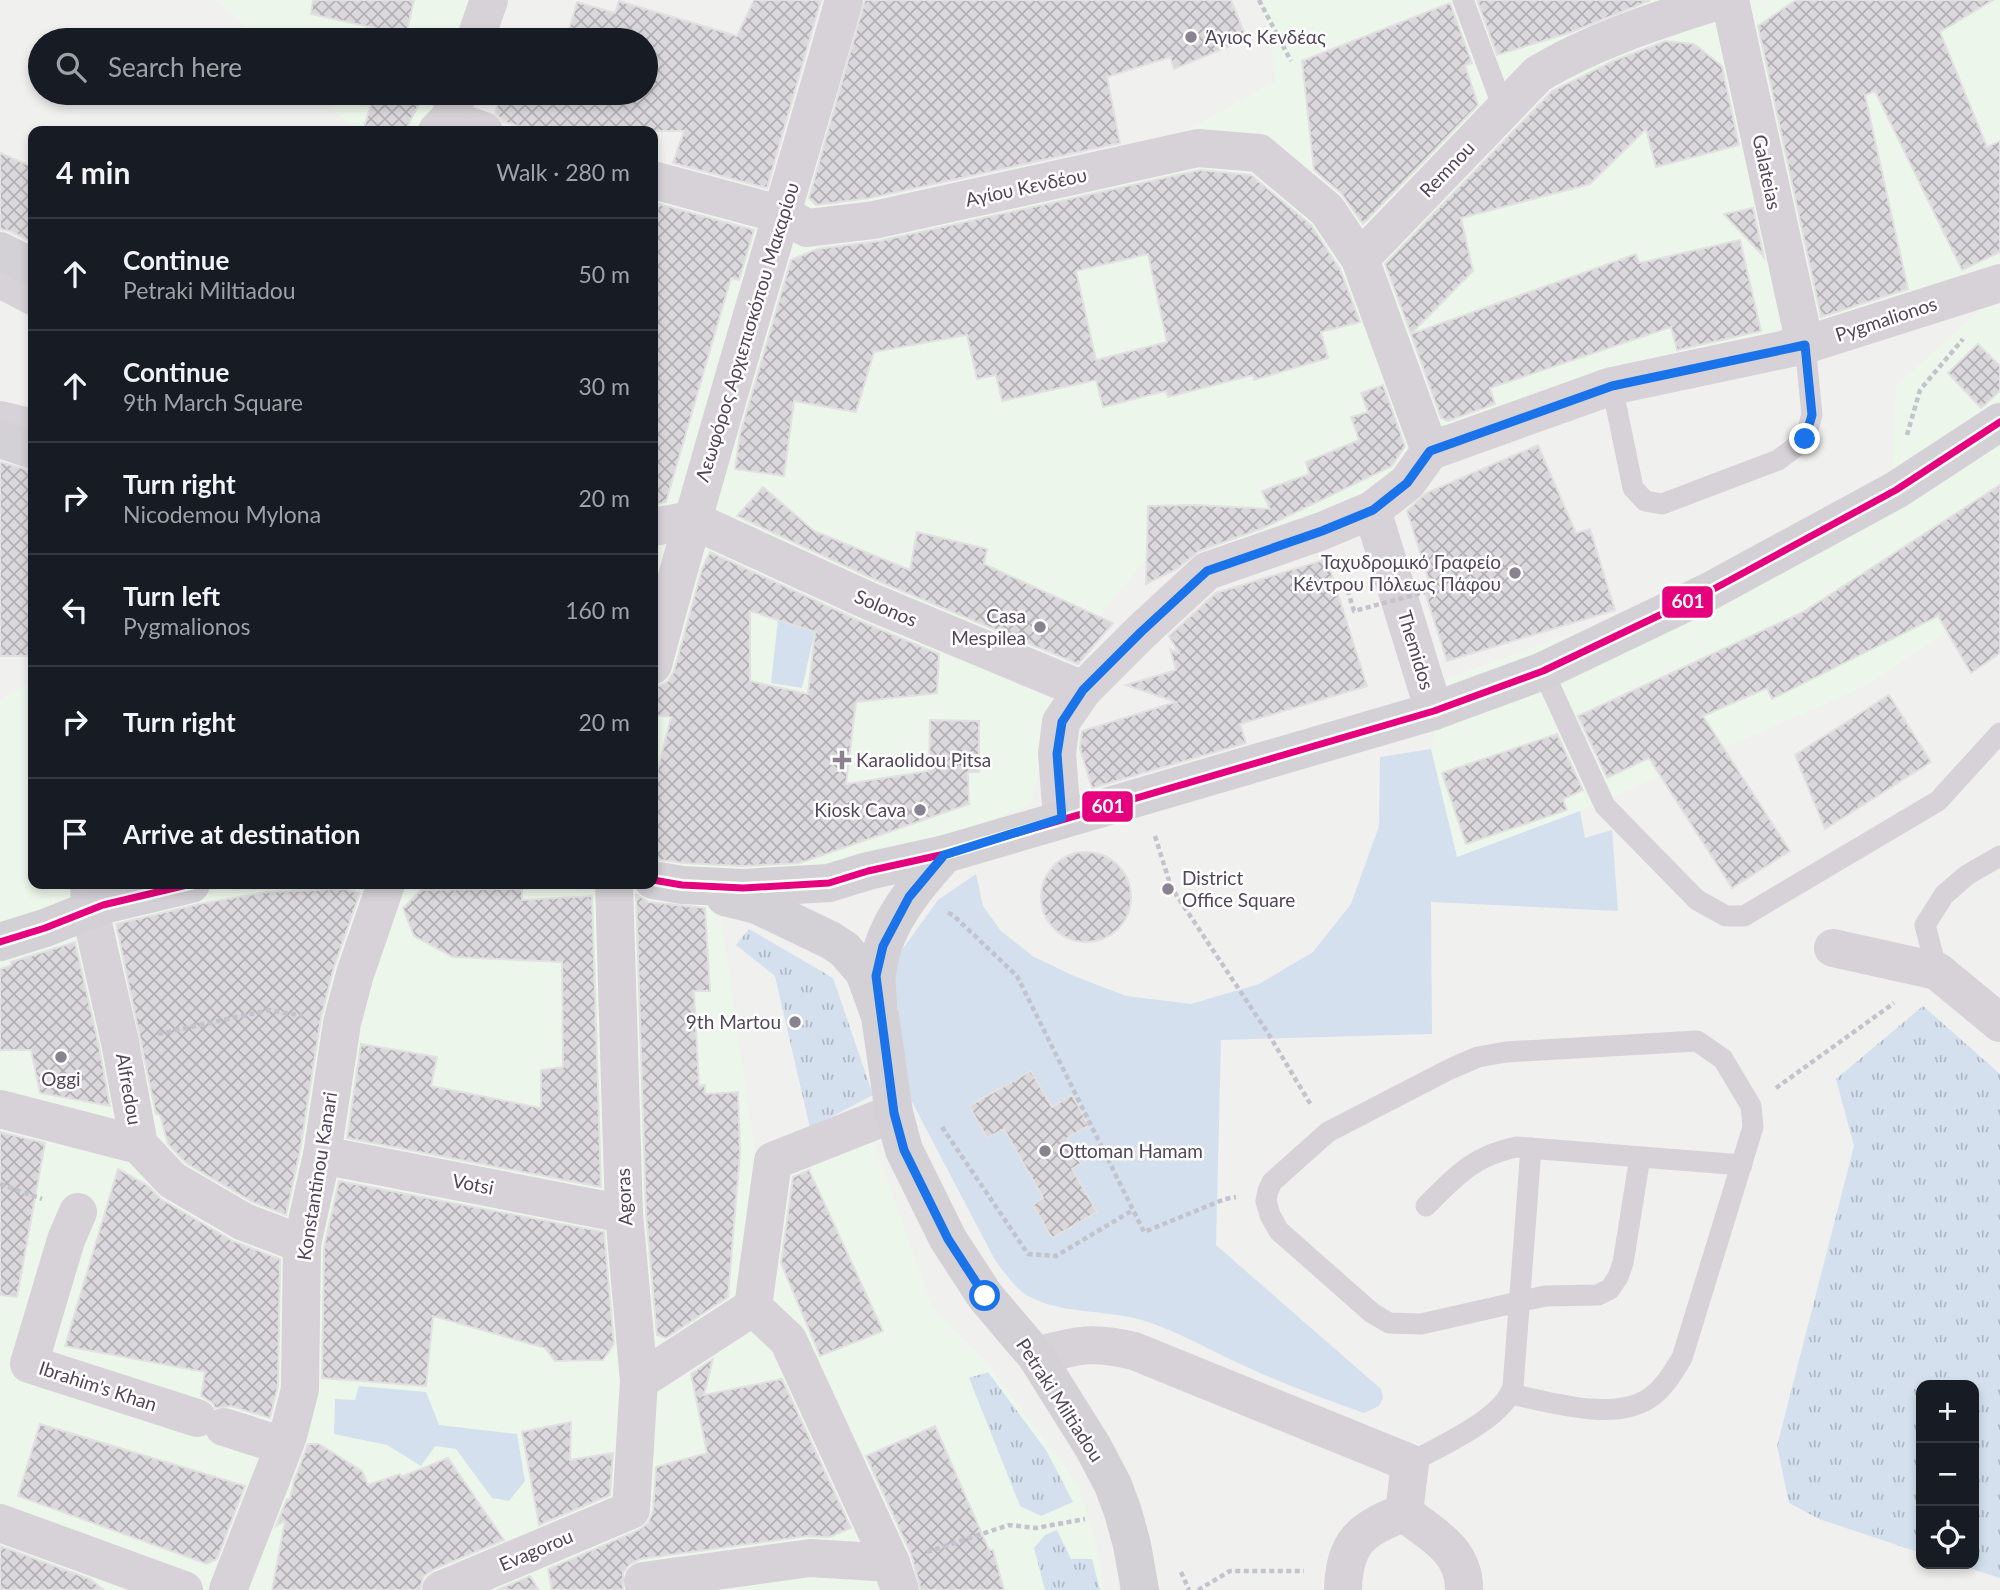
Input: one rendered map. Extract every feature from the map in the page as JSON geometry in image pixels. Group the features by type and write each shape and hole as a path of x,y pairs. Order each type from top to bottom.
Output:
{"main road":[{"path":"0,251 28,265"},
{"path":"668,882 743,888 829,883 868,871 944,855 1434,710 1544,670 1710,591 1896,490 2000,422"},
{"path":"0,439 28,448"},
{"path":"880,1016 876,976 883,946 909,897 944,855"},
{"name":"Petraki Miltiadou","path":"668,882 757,905 844,949 864,972 880,1016 894,1113 904,1150 948,1239 985,1296 1036,1356 1093,1447 1113,1485 1132,1545 1140,1590"},
{"path":"0,942 46,929 89,897 103,905 170,889"}],"street":[{"path":"479,28 489,0"},
{"name":"Λεωφόρος Αρχιεπισκόπου Μακαρίου","path":"658,646 692,520 844,0"},
{"name":"Remnou","path":"1360,258 1538,74 1570,54 1663,9 1721,0"},
{"name":"Galateias","path":"1730,0 1805,345"},
{"name":"Αγίου Κενδέου","path":"658,181 783,215 807,228 874,220 1198,148 1259,153 1326,210 1360,258"},
{"path":"1062,818 1057,754 1062,722 1083,690 1148,625 1207,571 1322,531 1373,510 1407,483 1430,451 1360,258"},
{"path":"0,279 28,293"},
{"name":"Pygmalionos","path":"1430,451 1612,386 1805,345 2000,283"},
{"path":"0,420 28,427"},
{"name":"Themidos","path":"1373,510 1434,710"},
{"path":"658,526 692,520"},
{"name":"Solonos","path":"692,520 869,601 1083,690"},
{"name":"Konstantinou Kanari","path":"228,1590 288,1436 300,1389 302,1244 322,1155 342,1023 355,974 384,889"},
{"name":"Agoras","path":"614,889 624,1214 639,1381 631,1510"},
{"name":"Alfredou","path":"89,897 139,1145 172,1180 244,1222 302,1244"},
{"path":"1833,948 1937,971 2000,1023"},
{"path":"0,1109 139,1145"},
{"path":"639,1381 753,1307 773,1161 894,1113"},
{"name":"Votsi","path":"322,1155 624,1214"},
{"name":"Ibrahim's Khan","path":"78,1212 66,1241 29,1364 283,1446"},
{"path":"753,1307 788,1340 896,1576"},
{"path":"1036,1356 1081,1344 1108,1345 1134,1351 1410,1463 1404,1513"},
{"name":"Evagorou","path":"441,1590 631,1510"},
{"path":"1343,1581 1349,1551 1363,1534 1378,1522 1404,1513"},
{"path":"1404,1513 1442,1540 1457,1558 1465,1578 1464,1590"},
{"path":"0,1523 184,1590"},
{"path":"645,1590 643,1581 810,1558 896,1576"}],"lane":[{"path":"1463,0 1504,110"},
{"path":"1612,386 1633,488 1645,501 1662,504 1778,460 1805,439 1812,415 1805,345"},
{"path":"1544,670 1605,806 1697,900 1726,916 1744,916 1938,801 2000,733"},
{"path":"1937,971 1926,925 1944,895 1967,875 2000,856"},
{"path":"1510,1394 1594,1409 1631,1406 1649,1398 1665,1384 1682,1358 1753,1127 1751,1106 1723,1059 1697,1041 1478,1056 1328,1132 1272,1182 1266,1201 1279,1231 1372,1313 1389,1323 1422,1324 1545,1296 1598,1295 1610,1289 1623,1263 1640,1157"},
{"path":"1426,1206 1476,1161 1494,1152 1516,1147 1742,1165"},
{"path":"1410,1463 1491,1416 1504,1405 1513,1387 1531,1148"}],"path":[{"path":"1259,0 1291,61"},
{"path":"1896,490 1908,426 1920,390 1965,337"},
{"path":"1345,582 1354,611 1425,592"},
{"path":"1142,795 1171,887 1266,1030 1328,1132"},
{"path":"909,897 953,915 1017,976 1144,1232 1225,1199 1268,1191"},
{"path":"1751,1106 1937,971"},
{"path":"120,1042 269,1010 342,1023"},
{"path":"939,1122 1028,1254 1056,1256 1133,1210"},
{"path":"896,1576 1009,1525 1036,1528 1088,1518"},
{"path":"1199,1590 1230,1571 1343,1581"}],"shaded area":[{"path":"216,0 469,0 459,28 246,28"},
{"path":"825,0 954,0 921,180 942,219 1112,171 1276,81 1263,0 2000,0 2000,283 1718,363 1424,468 1303,523 1223,548 1170,529 1076,645 1063,665 1031,803 934,845 836,863 715,877 758,1174 870,1131 932,1307 986,1362 1078,1485 1099,1556 1103,1590 0,1590 0,700 28,684 28,889 658,889 658,184 771,200"},
{"path":"328,105 433,105 429,116 420,126 351,126"},
{"path":"2000,292 2000,594 1868,685 1580,811 1457,857 1431,749 1447,679 1608,620 1892,475 1896,386"}],"green space":[{"path":"778,619 816,626 802,688 771,683"},
{"path":"1431,749 1457,857 1580,811 1585,838 1612,830 1618,911 1431,902 1432,1034 1221,1040 1216,1245 1381,1389 1383,1398 1379,1406 1364,1413 1277,1380 1142,1320 1058,1307 1021,1291 995,1260 911,1100 891,965 938,900 976,874 983,906 1001,931 1034,957 1126,996 1191,1004 1259,984 1313,952 1351,904 1379,826 1380,757"},
{"path":"749,929 833,978 873,1095 810,1128 775,976 736,945"},
{"path":"1923,1006 2000,1074 2000,1578 1972,1569 1979,1569 1979,1380 1916,1380 1916,1551 1819,1519 1789,1503 1777,1446 1854,1146 1836,1079"},
{"path":"988,1372 1046,1450 1073,1502 1041,1516 1020,1506 969,1378"},
{"path":"359,1386 426,1392 439,1425 517,1434 525,1481 509,1501 492,1498 456,1449 435,1446 421,1466 387,1445 334,1434 335,1399 355,1400"},
{"path":"1057,1530 1071,1559 1092,1559 1100,1590 1045,1590 1034,1548 1045,1535"}],"building":[{"path":"313,0 414,0 408,28 374,28 311,14"},
{"path":"754,0 821,0 767,188 673,163 684,131 658,131 658,126 519,126 503,122 495,113 497,105 658,105 658,28 569,28 577,2 615,13 619,1 737,36"},
{"path":"865,0 1231,0 1247,39 1174,69 1170,57 1107,77 1120,143 870,198 816,205 809,198"},
{"path":"1477,0 1649,1 1569,33 1497,55"},
{"path":"1796,0 1993,0 1940,32 1987,147 2000,141 2000,252 1962,270 1875,91 1865,95 1908,289 1821,317 1758,26"},
{"path":"1450,3 1472,63 1465,65 1478,105 1363,224 1341,193 1314,170 1302,61"},
{"path":"1665,41 1694,44 1722,66 1739,145 1656,167 1646,129 1590,184 1461,218 1473,271 1411,334 1385,264 1552,91 1613,61"},
{"path":"371,105 418,105 408,126 364,126"},
{"path":"0,153 28,165 28,240 0,229"},
{"path":"1200,170 1251,175 1311,225 1340,269 1360,322 1321,332 1328,358 1254,380 1253,375 1168,397 1166,391 1103,407 1096,380 1002,401 996,375 977,379 967,335 874,352 856,412 794,401 784,476 735,469 740,434 791,260 817,249 879,241","holes":["1148,254 1167,342 1096,360 1076,271"]},
{"path":"659,204 754,230 739,280 731,278 666,502 658,504"},
{"path":"1753,208 1764,257 1724,214"},
{"path":"1740,240 1761,331 1677,350 1671,327 1490,388 1495,404 1448,421 1441,418 1411,334 1636,254 1639,263"},
{"path":"1978,344 2000,366 2000,391 1981,408 1948,373"},
{"path":"1383,385 1405,446 1392,466 1263,528 1199,551 1177,569 1146,584 1148,506 1197,505 1270,509 1262,491 1309,474 1306,462 1359,440 1351,417 1368,412 1361,393"},
{"name":"Ταχυδρομικό Γραφείο Κέντρου Πόλεως Πάφου","path":"1538,445 1576,533 1590,529 1615,610 1447,661 1422,583 1429,581 1407,511 1426,493"},
{"path":"0,462 28,470 28,656 0,656"},
{"path":"2000,485 2000,653 1971,673 1938,616 1772,699 1767,688 1703,716 1790,851 1732,888 1649,758 1607,778 1578,716 1803,612"},
{"path":"763,487 814,531 910,570 917,532 987,549 984,564 1113,623 1078,664 878,581 737,516"},
{"path":"710,552 939,654 937,693 856,702 846,784 929,771 930,720 979,721 979,772 968,772 969,804 800,863 743,866 658,860 658,769 671,717 658,716 658,686 668,681 674,671 702,569","holes":["750,611 815,632 808,694 750,681"]},
{"path":"1327,559 1367,686 1240,724 1246,743 1092,788 1080,749 1082,731 1176,702 1126,685 1176,670 1170,649 1179,653 1169,636 1216,593"},
{"path":"1889,695 1931,762 1825,829 1795,755"},
{"path":"1557,734 1583,790 1563,799 1567,810 1466,844 1442,773"},
{"path":"1086,852 1103,855 1118,865 1128,880 1131,897 1128,914 1118,929 1103,939 1086,942 1069,939 1054,929 1044,914 1041,897 1044,880 1054,865 1069,855"},
{"path":"344,889 360,893 334,967 321,1018 300,1151 286,1215 253,1202 186,1163 168,1144 160,1115 156,1114 116,924 199,904 266,892"},
{"path":"522,889 522,900 592,896 601,1187 347,1138 361,1044 437,1057 431,1086 541,1108 541,1070 563,1067 562,962 453,957 414,936 403,908 421,890"},
{"path":"636,894 649,902 705,908 710,991 694,991 699,1086 705,1085 705,1094 738,1092 740,1153 728,1297 666,1338 657,1335 646,1213"},
{"path":"75,942 110,1106 40,1093 31,1050 0,1050 0,969 12,965 11,962"},
{"name":"Ottoman Hamam","path":"1031,1071 1052,1107 1072,1095 1089,1125 1067,1138 1081,1164 1072,1169 1097,1212 1052,1238 1033,1205 1043,1198 1004,1129 987,1138 969,1106"},
{"path":"0,1132 45,1143 17,1297 0,1295"},
{"path":"118,1169 147,1185 161,1199 233,1241 280,1259 278,1386 270,1418 231,1406 215,1408 213,1403 201,1396 205,1372 65,1346"},
{"path":"809,1170 883,1331 820,1356 781,1263 793,1177"},
{"path":"339,1181 604,1232 614,1344 603,1360 555,1361 545,1348 433,1316 426,1386 322,1378 324,1247"},
{"path":"713,1359 704,1395 782,1379 851,1528 829,1537 807,1536 640,1559 630,1564 623,1573 623,1590 552,1590 548,1569 639,1530 648,1523 653,1511 656,1467 707,1453 691,1374"},
{"path":"571,1422 570,1460 613,1453 610,1495 539,1525 522,1432"},
{"path":"40,1424 245,1486 217,1559 207,1564 18,1496"},
{"path":"935,1426 989,1550 993,1550 1004,1590 921,1590 911,1554 866,1456"},
{"path":"308,1444 319,1444 362,1471 368,1485 400,1474 401,1477 448,1458 504,1540 432,1570 423,1577 420,1590 272,1590 285,1521 276,1526 287,1499 290,1499"},
{"path":"0,1546 90,1579 104,1590 0,1590"},
{"path":"530,1576 539,1590 497,1590"}],"transit line":[{"name":"601","path":"658,881 682,885 743,888 829,883 868,871 945,854 1434,711 1543,671 1710,591 1896,490 2000,422"},
{"name":"601","path":"0,942 103,905 170,889"}],"place":[{"name":"Άγιος Κενδέας","path":"1191,37"},
{"name":"Ταχυδρομικό Γραφείο Κέντρου Πόλεως Πάφου","path":"1515,573"},
{"name":"Casa Mespilea","path":"1040,627"},
{"name":"Karaolidou Pitsa","path":"842,760"},
{"name":"Kiosk Cava","path":"920,810"},
{"name":"District Office Square","path":"1168,889"},
{"name":"9th Martou","path":"795,1022"},
{"name":"Oggi","path":"61,1057"},
{"name":"Ottoman Hamam","path":"1045,1151"}],"route":[{"path":"985,1296 948,1239 904,1150 894,1113 876,976 883,946 909,897 944,855 1062,818 1057,754 1062,722 1083,690 1207,571 1322,531 1373,510 1407,483 1430,451 1612,386 1805,345 1812,415 1805,439"}]}
